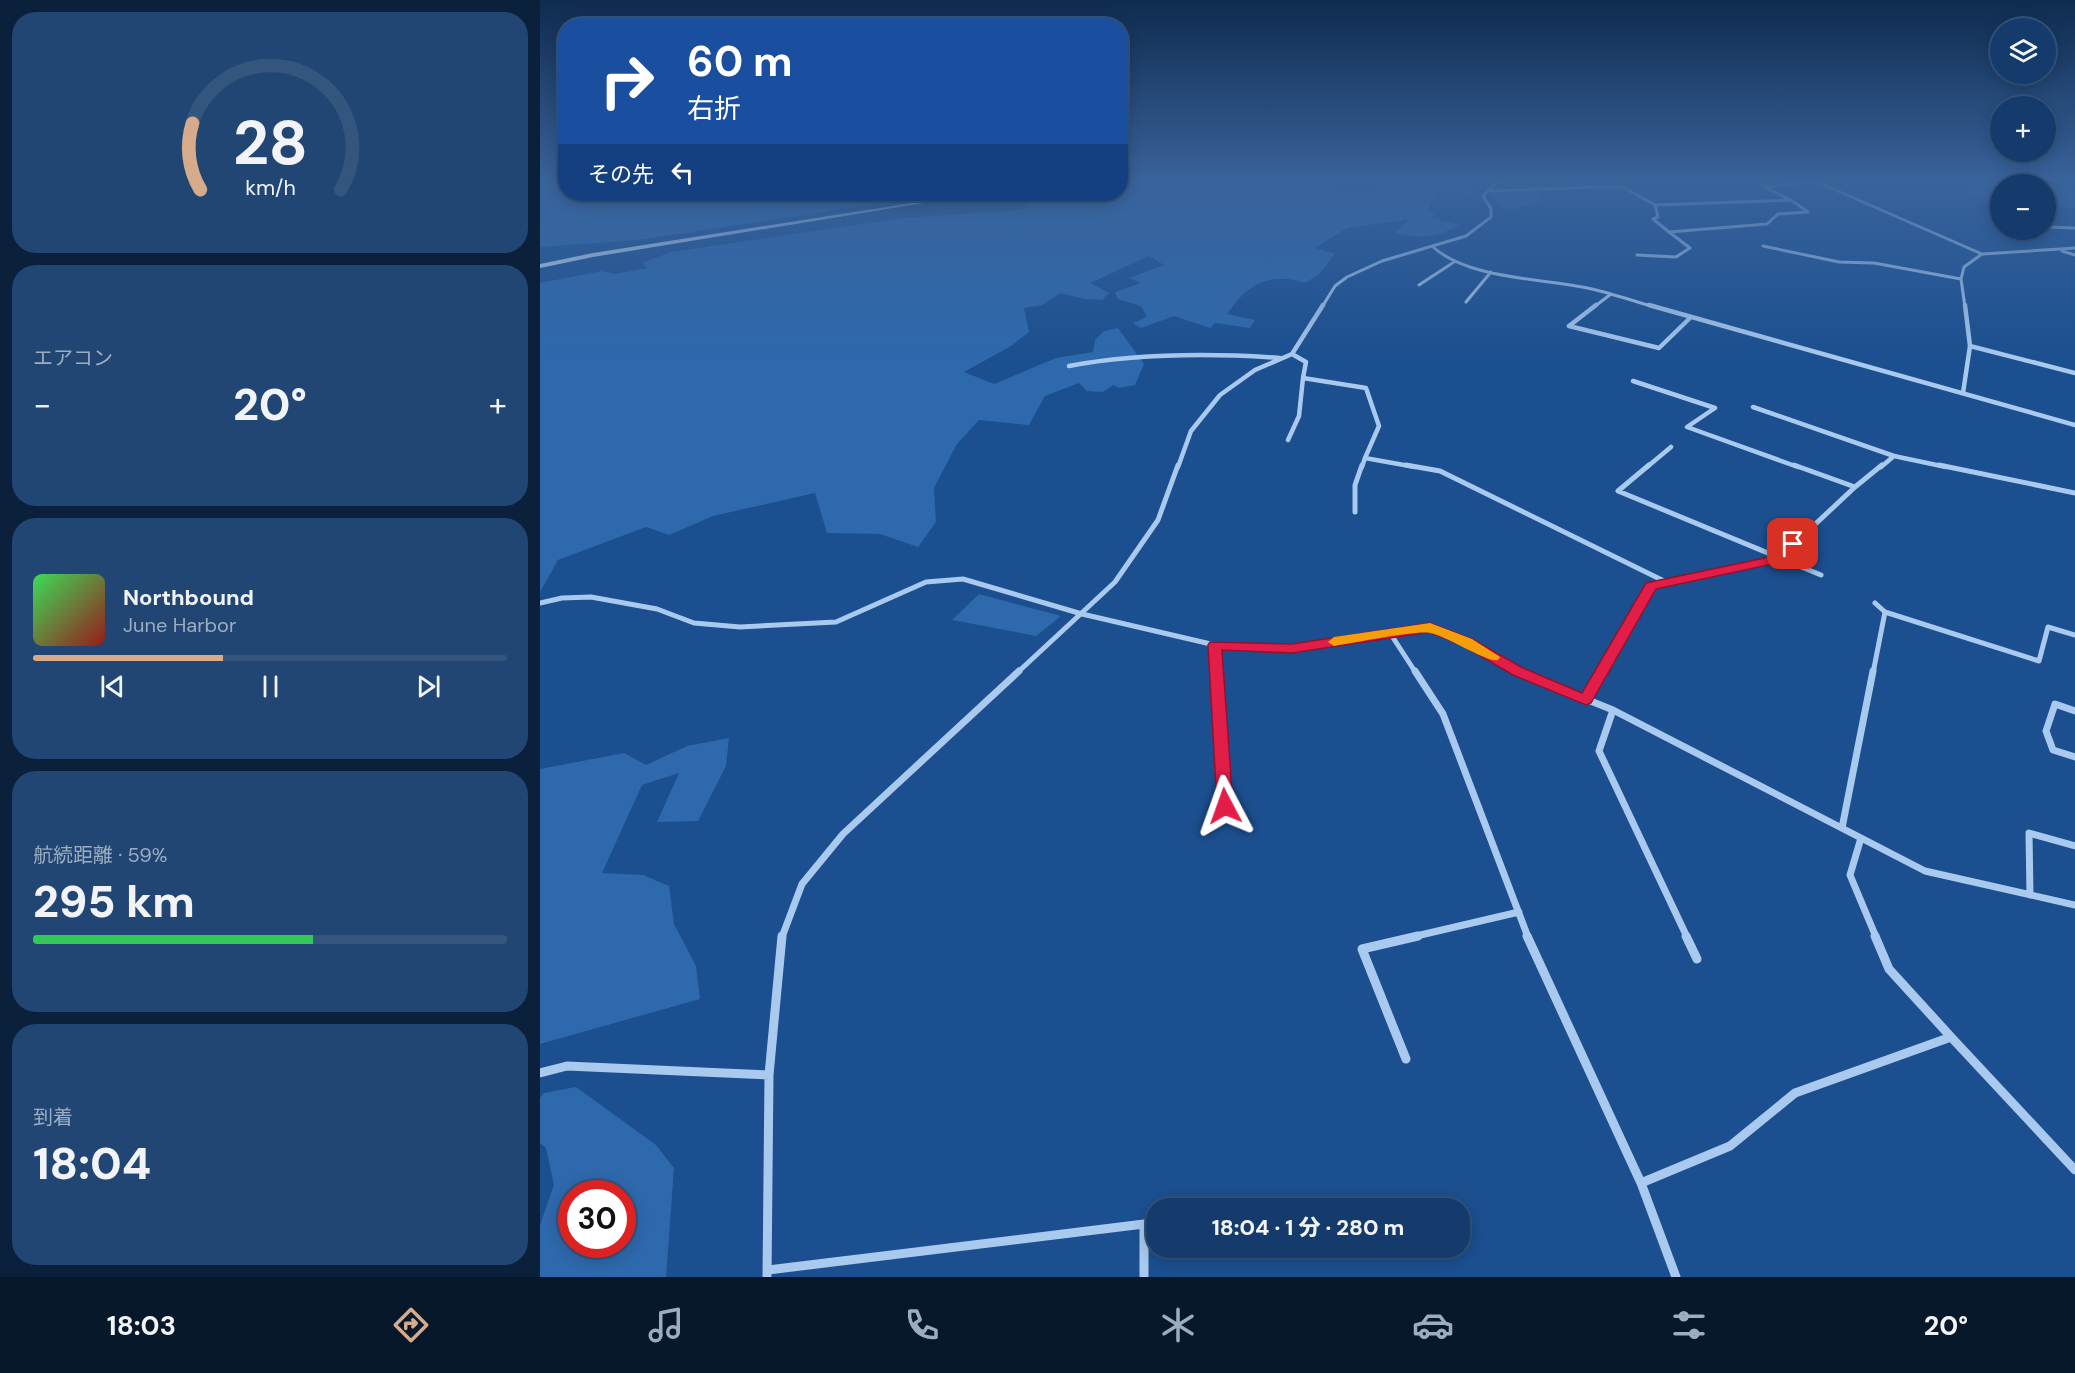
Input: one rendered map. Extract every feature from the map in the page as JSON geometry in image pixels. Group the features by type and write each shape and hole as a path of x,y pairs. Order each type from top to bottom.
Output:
{"main road":[{"path":"540,266 683,241"}],"street":[{"path":"1144,1277 1144,1224 767,1274 769,1075 781,939 802,884 843,834 1115,582 1158,520 1191,431 1220,395 1255,369 1292,354 1335,286 1358,271 1382,261 1452,241"},
{"path":"1637,255 1676,257 1689,248 1680,241"},
{"path":"1952,241 1982,254 2075,248"},
{"path":"1763,246 1839,262 1874,263 1961,279"},
{"path":"1433,247 1454,262 1491,272 1536,278 1611,294 2075,425"},
{"path":"2059,249 2075,255"},
{"path":"1963,393 1970,346 1961,279 1964,267 1982,254"},
{"path":"1419,285 1454,262"},
{"path":"1466,302 1491,272"},
{"path":"1611,294 1569,326 1659,348 1691,317"},
{"path":"1970,346 2075,373"},
{"path":"1069,366 1101,359 1180,352 1282,358"},
{"path":"1288,440 1299,416 1306,362 1292,354"},
{"path":"1303,378 1366,388 1379,426 1355,485 1355,512"},
{"path":"1633,381 1715,408 1687,428 1854,487"},
{"path":"1753,407 1894,456 2075,493"},
{"path":"1671,447 1618,491 1821,575"},
{"path":"1586,700 1651,586 1664,581 1778,559 1854,487 1894,456"},
{"path":"1365,458 1440,471 1664,581"},
{"path":"540,603 562,598 591,597 657,609 694,623 729,626 836,622 926,582 963,579 1082,614 1215,645 1292,648 1430,628 1467,642 1518,672 1613,710 1813,811 1925,871 2075,905"},
{"path":"1875,603 1885,612 2040,661 2048,627 2075,635"},
{"path":"1842,828 1885,612"},
{"path":"1390,633 1443,714 1532,948 1641,1183 1676,1277"},
{"path":"1215,645 1225,806"},
{"path":"2075,711 2055,704 2046,731 2053,750 2075,757"},
{"path":"1613,710 1599,752 1697,959"},
{"path":"2030,895 2029,833 2075,846"},
{"path":"1861,838 1850,875 1890,969 2075,1170"},
{"path":"1406,1059 1362,949 1519,912"},
{"path":"1641,1183 1730,1146 1795,1093 1951,1037"},
{"path":"540,1073 567,1066 769,1075"}],"shaded area":[{"path":"540,241 630,241 540,247"},
{"path":"749,241 1327,241 1315,248 1335,254 1318,275 1305,283 1281,279 1270,280 1251,288 1227,314 1255,320 1250,328 1215,323 1210,328 1174,316 1141,328 1133,323 1147,317 1141,306 1118,299 1115,292 1141,283 1129,278 1164,265 1149,256 1090,283 1109,293 1102,300 1085,299 1060,293 1042,305 1024,308 1029,332 1011,346 964,372 994,384 1056,358 1093,352 1095,340 1104,331 1118,328 1144,364 1135,385 1119,388 1113,385 1103,392 1087,391 1079,383 1045,396 1029,425 979,420 957,444 934,488 936,522 918,547 880,534 827,533 815,493 713,516 669,535 646,527 558,560 540,592 540,283 602,271 615,274 647,268 642,263 671,252"},
{"path":"979,594 1061,616 1036,636 952,620"},
{"path":"729,738 726,766 698,821 657,822 679,773 642,785 602,873 643,875 669,886 674,924 696,966 700,999 540,1044 540,769 624,753 646,765 687,746"},
{"path":"576,1087 656,1145 674,1168 666,1277 540,1277 540,1225 554,1185 546,1148 540,1143 540,1098 544,1093"}],"slow traffic":[{"path":"1334,642 1430,628 1467,642 1493,657"}],"route":[{"path":"1225,806 1215,645 1292,648 1430,628 1467,642 1518,672 1586,700 1651,586 1664,581 1778,559 1793,544"}]}
